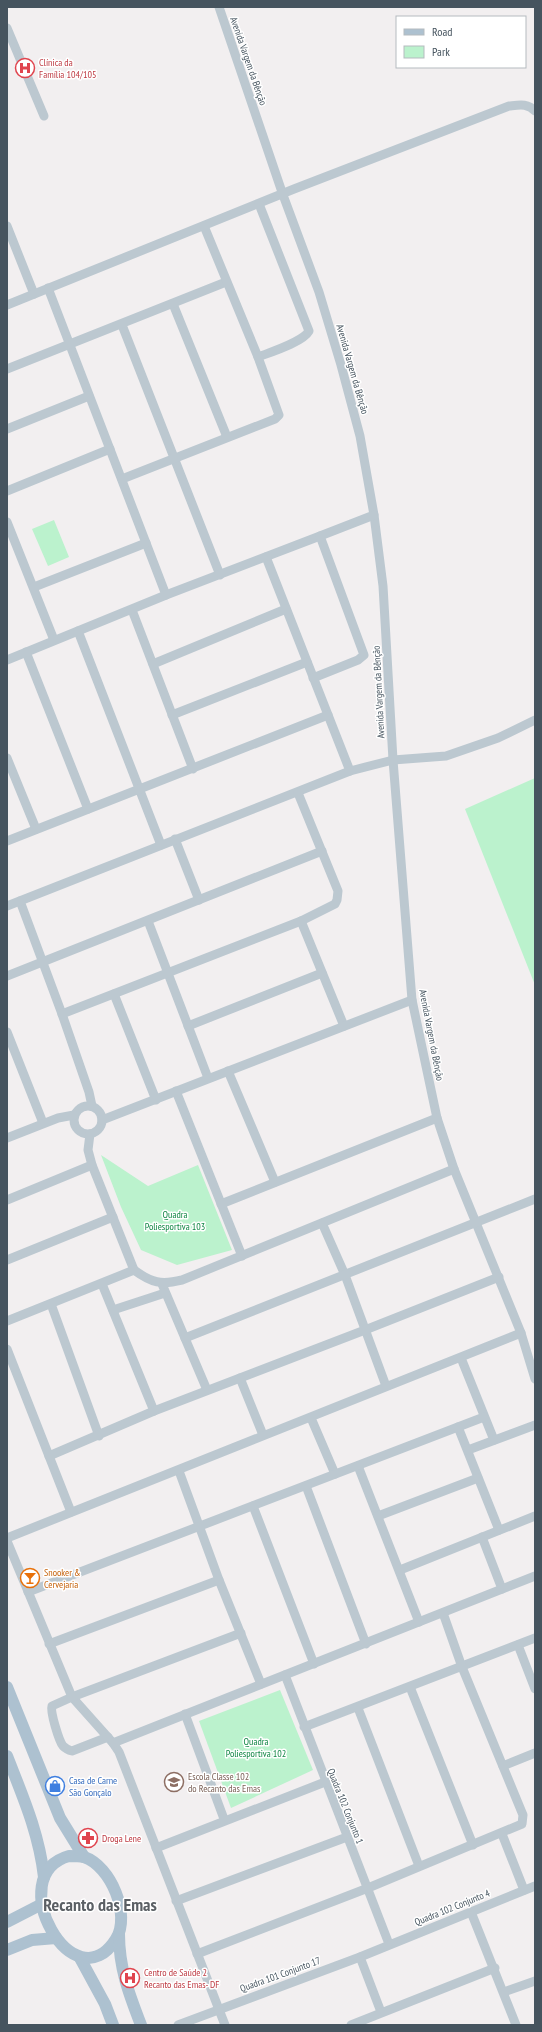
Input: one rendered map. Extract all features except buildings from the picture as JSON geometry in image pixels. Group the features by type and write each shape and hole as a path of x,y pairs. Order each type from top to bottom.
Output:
{"main road":[{"path":"7,1687 60,1818 84,1857 95,1864 107,1875 117,1894 122,1923 119,1934 112,1946 102,1955 80,1958"},
{"path":"7,1756 36,1832 41,1851 44,1877"},
{"path":"84,1857 68,1856 59,1859 51,1865 44,1877 41,1890 42,1904 48,1923 56,1938 66,1950 80,1958 105,2004 113,2025"},
{"path":"7,1922 42,1904"},
{"path":"119,1934 121,1969 126,1987 141,2025"},
{"path":"7,1950 32,1940 56,1938"}],"street":[{"name":"Avenida Vargem da Bênção","path":"219,7 283,195 319,292 360,436 374,515 383,586 393,760 412,1000 437,1118 454,1169 476,1224 499,1277 521,1334 531,1349 535,1379"},
{"path":"7,28 44,116"},
{"path":"7,305 509,106 522,104 531,107 535,111"},
{"path":"258,357 299,339 306,335 309,330 259,204"},
{"path":"7,226 34,294"},
{"path":"122,479 277,418 279,415 258,357 204,226"},
{"path":"7,369 122,325 226,282"},
{"path":"48,288 166,595"},
{"path":"173,304 227,437"},
{"path":"122,325 220,575"},
{"path":"7,429 89,396"},
{"path":"7,492 110,449"},
{"path":"7,660 166,595 374,515"},
{"path":"7,522 54,640"},
{"path":"313,678 358,660 364,655 320,536"},
{"path":"34,587 146,543"},
{"path":"266,557 350,772"},
{"path":"153,664 286,609"},
{"path":"132,610 193,769"},
{"path":"78,631 161,845"},
{"path":"26,652 88,809"},
{"path":"172,715 307,662"},
{"path":"7,841 328,715"},
{"path":"7,906 175,839 350,772 393,760 446,756 505,735 535,720"},
{"path":"7,758 36,829"},
{"path":"62,1014 301,921 332,906 338,900 338,891 298,793"},
{"path":"175,839 199,900"},
{"path":"7,976 322,851"},
{"path":"20,901 62,1014 89,1092 92,1106 101,1114 102,1120 96,1132 90,1134 82,1133 77,1129 74,1123 74,1116 78,1109 84,1106 92,1106"},
{"path":"148,921 208,1078"},
{"path":"301,921 344,1026"},
{"path":"188,1026 322,973"},
{"path":"114,994 156,1100"},
{"path":"102,1120 412,1000"},
{"path":"7,1032 43,1123"},
{"path":"228,1071 275,1182"},
{"path":"176,1091 242,1256"},
{"path":"7,1138 58,1118 74,1116"},
{"path":"221,1204 437,1118"},
{"path":"90,1134 88,1150 92,1165 134,1270 143,1276 162,1284 182,1280 454,1169"},
{"path":"7,1200 92,1165"},
{"path":"185,1338 476,1224 535,1199"},
{"path":"7,1260 113,1217"},
{"path":"322,1223 345,1276 386,1386"},
{"path":"7,1321 134,1270"},
{"path":"49,1456 99,1436 154,1411 499,1277"},
{"path":"102,1284 154,1411"},
{"path":"162,1284 207,1390"},
{"path":"113,1310 166,1293"},
{"path":"51,1304 99,1436"},
{"path":"224,2025 119,1752 111,1740 72,1697 7,1540 71,1512 179,1471 263,1435 311,1418 386,1386 521,1334"},
{"path":"7,1348 71,1512"},
{"path":"461,1358 494,1440"},
{"path":"240,1378 263,1435"},
{"path":"28,1592 484,1417"},
{"path":"311,1418 335,1474"},
{"path":"468,1450 535,1424"},
{"path":"458,1427 499,1530"},
{"path":"358,1466 400,1570 419,1622"},
{"path":"179,1471 219,1580 261,1684"},
{"path":"378,1516 478,1478"},
{"path":"306,1486 366,1644"},
{"path":"253,1506 314,1664"},
{"path":"400,1570 535,1516"},
{"path":"482,1537 502,1590"},
{"path":"241,1633 55,1704 51,1709 63,1746 72,1751 111,1740 185,1714 366,1644 535,1576"},
{"path":"49,1644 219,1580"},
{"path":"197,1954 368,1888 419,1866 519,1827 523,1821 521,1812 462,1666 443,1613"},
{"path":"304,1727 410,1688 535,1638"},
{"path":"518,1645 535,1689"},
{"name":"Quadra 102 Conjunto 1","path":"285,1675 325,1782 389,1944"},
{"path":"410,1688 473,1845"},
{"path":"358,1708 419,1866"},
{"path":"185,1714 224,1819"},
{"path":"503,1766 535,1753"},
{"path":"156,1848 224,1819 325,1782"},
{"path":"502,1834 524,1890"},
{"path":"176,1901 347,1837"},
{"name":"Quadra 102 Conjunto 4","path":"389,1944 535,1886"},
{"path":"471,1912 495,1968 515,2023 505,2025"},
{"name":"Quadra 101 Conjunto 17","path":"178,2025 360,1957 389,1944"},
{"path":"360,1957 381,2012"},
{"path":"351,2025 495,1968"},
{"path":"504,1992 535,1981"}],"green space":[{"path":"54,520 69,557 48,566 32,529"},
{"path":"535,778 535,985 465,809"},
{"name":"Quadra Poliesportiva 103","path":"101,1155 148,1186 198,1165 232,1250 177,1265 141,1250 121,1207"},
{"name":"Quadra Poliesportiva 102","path":"280,1690 313,1770 231,1808 199,1721"}],"place":[{"name":"Clínica da Família 104/105","path":"25,68"},
{"name":"Snooker & Cervejaria","path":"30,1578"},
{"name":"Escola Classe 102 do Recanto das Emas","path":"174,1782"},
{"name":"Casa de Carne São Gonçalo","path":"55,1786"},
{"name":"Droga Lene","path":"88,1838"},
{"name":"Centro de Saúde 2 Recanto das Emas- DF","path":"130,1978"}],"district":[{"name":"Recanto das Emas","path":"100,1905"}]}
